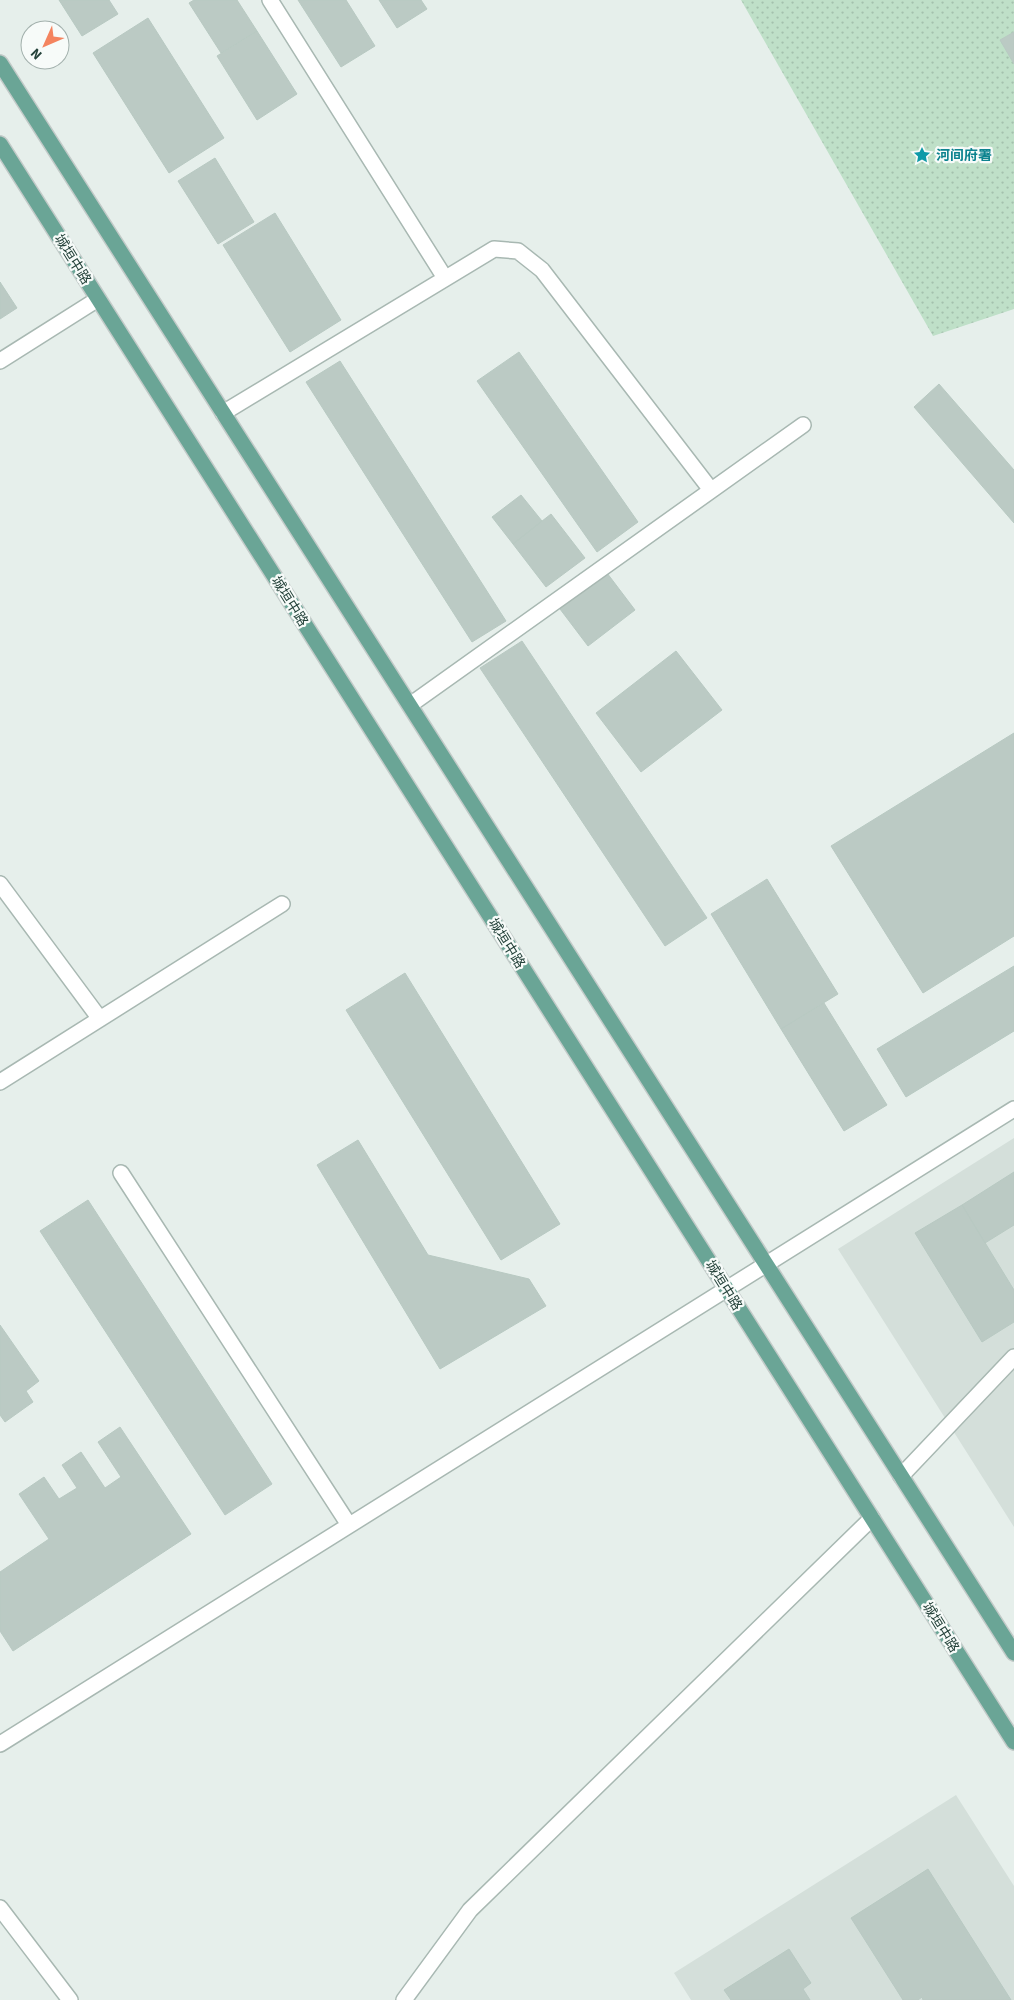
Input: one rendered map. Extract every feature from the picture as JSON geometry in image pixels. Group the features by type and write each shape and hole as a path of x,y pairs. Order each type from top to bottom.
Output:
{"main road":[{"path":"0,63 1014,1653"},
{"name":"城垣中路","path":"0,144 1014,1742"}],"street":[{"path":"270,0 445,278"},
{"path":"223,413 494,249 518,251 542,270 711,490"},
{"path":"0,361 98,299"},
{"path":"410,705 803,425"},
{"path":"0,884 100,1020"},
{"path":"0,1082 282,904"},
{"path":"0,1744 1014,1109"},
{"path":"121,1173 349,1525"},
{"path":"901,1476 1014,1357"},
{"path":"404,2000 470,1910 872,1518"},
{"path":"0,1908 70,2000"}],"shaded area":[{"path":"1014,1138 1014,1527 838,1249"},
{"path":"956,1795 1014,1886 1014,2000 691,2000 674,1973"}],"green space":[{"name":"河间府署","path":"741,0 1014,0 1014,309 933,336"}],"building":[{"path":"59,0 109,0 118,14 82,36"},
{"path":"194,0 237,0 257,31 221,53 189,3"},
{"path":"298,0 346,0 375,46 341,67"},
{"path":"379,0 421,0 427,9 397,28"},
{"path":"148,18 224,138 169,173 93,53"},
{"path":"257,31 297,94 257,120 217,56"},
{"path":"1014,32 1014,64 1000,40"},
{"path":"215,158 254,222 218,244 178,181"},
{"path":"275,213 341,320 290,352 223,245"},
{"path":"0,282 17,308 0,319"},
{"path":"519,352 638,522 597,552 477,381"},
{"path":"340,361 506,621 472,642 306,382"},
{"path":"939,384 1014,470 1014,523 914,407"},
{"path":"521,495 542,521 513,544 492,517"},
{"path":"551,514 585,558 546,587 513,544"},
{"path":"607,573 635,610 588,646 560,609"},
{"path":"522,641 707,918 665,946 480,668"},
{"path":"676,651 722,710 641,772 596,713"},
{"path":"1014,733 1014,936 923,993 831,846"},
{"path":"767,879 838,994 781,1029 711,914"},
{"path":"1014,966 1014,1031 906,1097 877,1049"},
{"path":"405,973 560,1224 501,1260 346,1010"},
{"path":"824,1003 887,1105 844,1131 781,1029"},
{"path":"358,1140 428,1255 529,1279 546,1306 440,1369 317,1165"},
{"path":"1014,1172 1014,1225 985,1243 962,1205"},
{"path":"88,1200 272,1484 225,1515 40,1231"},
{"path":"962,1205 1014,1290 1014,1322 982,1342 915,1233"},
{"path":"0,1325 39,1381 26,1391 33,1402 5,1422 0,1415"},
{"path":"120,1427 191,1534 13,1651 0,1631 0,1572 49,1539 19,1494 44,1477 59,1499 77,1488 62,1465 81,1452 105,1488 121,1477 98,1442"},
{"path":"928,1869 1011,2000 923,2000 922,1997 918,2000 903,2000 851,1918"},
{"path":"789,1949 811,1983 803,1989 810,2000 731,2000 724,1990"}],"place":[{"name":"河间府署","path":"922,155"}]}
